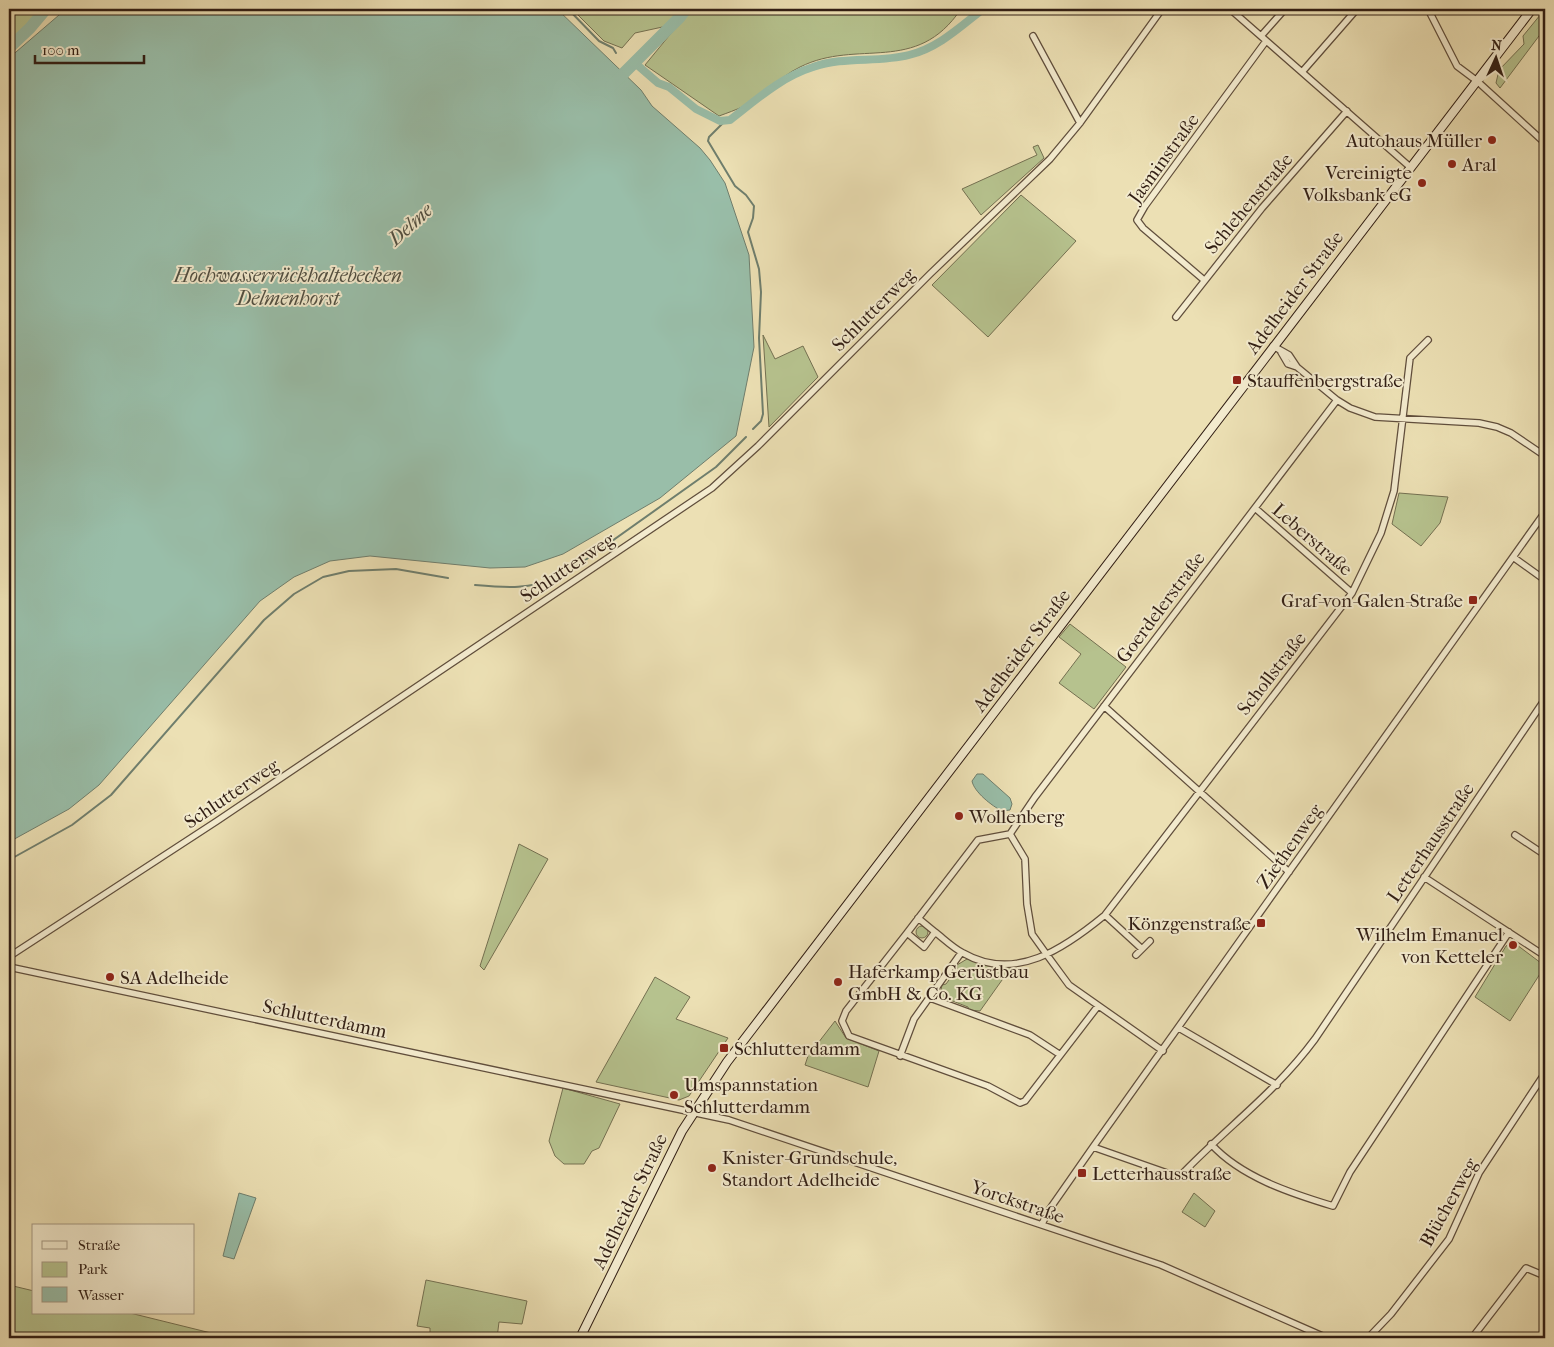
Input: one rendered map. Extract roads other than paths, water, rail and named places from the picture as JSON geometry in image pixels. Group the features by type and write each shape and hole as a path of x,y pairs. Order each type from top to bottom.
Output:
{"main road":[{"name":"Adelheider Straße","path":"580,1338 693,1111 727,1062 1532,9"}],"street":[{"name":"Schlutterweg","path":"9,960 10,956 217,821 712,488 758,446 930,274 1050,158 1080,122 1162,9"},
{"path":"1230,9 1410,167"},
{"path":"1261,36 1285,9"},
{"path":"1302,72 1357,9"},
{"path":"1428,9 1457,66 1477,81 1545,143"},
{"path":"1033,36 1080,122"},
{"name":"Jasminstraße","path":"1204,280 1143,228 1137,220 1145,206 1266,41"},
{"name":"Schlehenstraße","path":"1176,317 1262,208 1347,111"},
{"name":"Schollstraße","path":"918,918 962,953 981,962 996,965 1015,965 1046,955 1082,934 1105,914 1352,593 1369,561 1384,525 1394,491 1410,358 1428,340"},
{"path":"1273,346 1281,352 1288,364 1297,367 1337,400 1350,408 1375,417 1480,423 1497,427 1511,433 1545,456"},
{"name":"Goerdelerstraße","path":"1010,834 1035,797 1337,400"},
{"name":"Leberstraße","path":"1255,508 1352,593"},
{"name":"Ziethenweg","path":"1042,1224 1049,1210 1093,1147 1545,512"},
{"path":"1513,556 1545,580"},
{"name":"Letterhausstraße","path":"1093,1147 1176,1175 1181,1174 1211,1144 1277,1085 1315,1039 1545,699"},
{"path":"1104,706 1289,872"},
{"path":"1098,1006 1059,1054 1026,1100 1020,1103 988,1086 848,1036 842,1022 846,1011 978,840 1010,834 1025,859 1027,904 1032,934 1046,955 1069,986 1163,1050"},
{"path":"1515,835 1542,853 1545,848"},
{"path":"1424,877 1545,956"},
{"path":"1105,914 1142,949"},
{"path":"907,933 924,947 935,932"},
{"path":"1211,1144 1224,1159 1239,1170 1333,1206 1350,1172 1509,932"},
{"path":"1136,955 1150,941"},
{"path":"900,1056 914,1019 962,953"},
{"name":"Schlutterdamm","path":"9,967 693,1111"},
{"path":"930,998 1030,1035 1059,1054"},
{"path":"1179,1028 1277,1085"},
{"name":"Blücherweg","path":"1368,1338 1391,1314 1449,1239 1480,1173 1545,1073"},
{"name":"Yorckstraße","path":"693,1111 766,1130 1010,1216 1042,1224 1161,1265 1328,1338"},
{"path":"1472,1338 1526,1268 1545,1276"}],"water":[{"name":"Hochwasserrückhaltebecken Delmenhorst","path":"66,9 557,9 641,90 652,106 700,148 725,183 749,255 754,347 736,436 660,498 563,554 525,567 490,568 370,556 330,561 294,577 260,601 99,785 69,809 9,842 9,58"},
{"path":"977,774 983,774 1010,798 1012,804 1010,810 1002,811 976,790 972,781"},
{"path":"239,1193 256,1198 234,1259 223,1256"}],"waterway":[{"path":"9,48 46,9"},
{"path":"568,9 599,41 613,48 616,53"},
{"name":"Delme","path":"611,86 686,9"},
{"path":"635,63 658,83 669,87 696,109 720,121 730,120 769,90 801,71 849,60 885,59 920,52 948,36 983,9"},
{"path":"726,120 709,137 708,141 735,186 746,195 754,206 753,218 748,232 759,269 761,292 759,338 763,414 761,421 753,429"},
{"path":"475,585 518,587 560,578 716,467 746,437"},
{"path":"9,860 72,825 111,795 264,620 294,594 323,577 349,571 396,569 448,578"}],"place":[{"name":"Autohaus Müller","path":"1492,140"},
{"name":"Aral","path":"1452,164"},
{"name":"Vereinigte Volksbank eG","path":"1422,183"},
{"name":"Stauffenbergstraße","path":"1237,380"},
{"name":"Graf-von-Galen-Straße","path":"1473,600"},
{"name":"Wollenberg","path":"959,816"},
{"name":"Könzgenstraße","path":"1261,923"},
{"name":"Wilhelm Emanuel von Ketteler","path":"1513,945"},
{"name":"SA Adelheide","path":"110,977"},
{"name":"Haferkamp Gerüstbau GmbH & Co. KG","path":"838,982"},
{"name":"Schlutterdamm","path":"724,1048"},
{"name":"Umspannstation Schlutterdamm","path":"674,1095"},
{"name":"Knister-Grundschule, Standort Adelheide","path":"712,1168"},
{"name":"Letterhausstraße","path":"1082,1173"}]}
